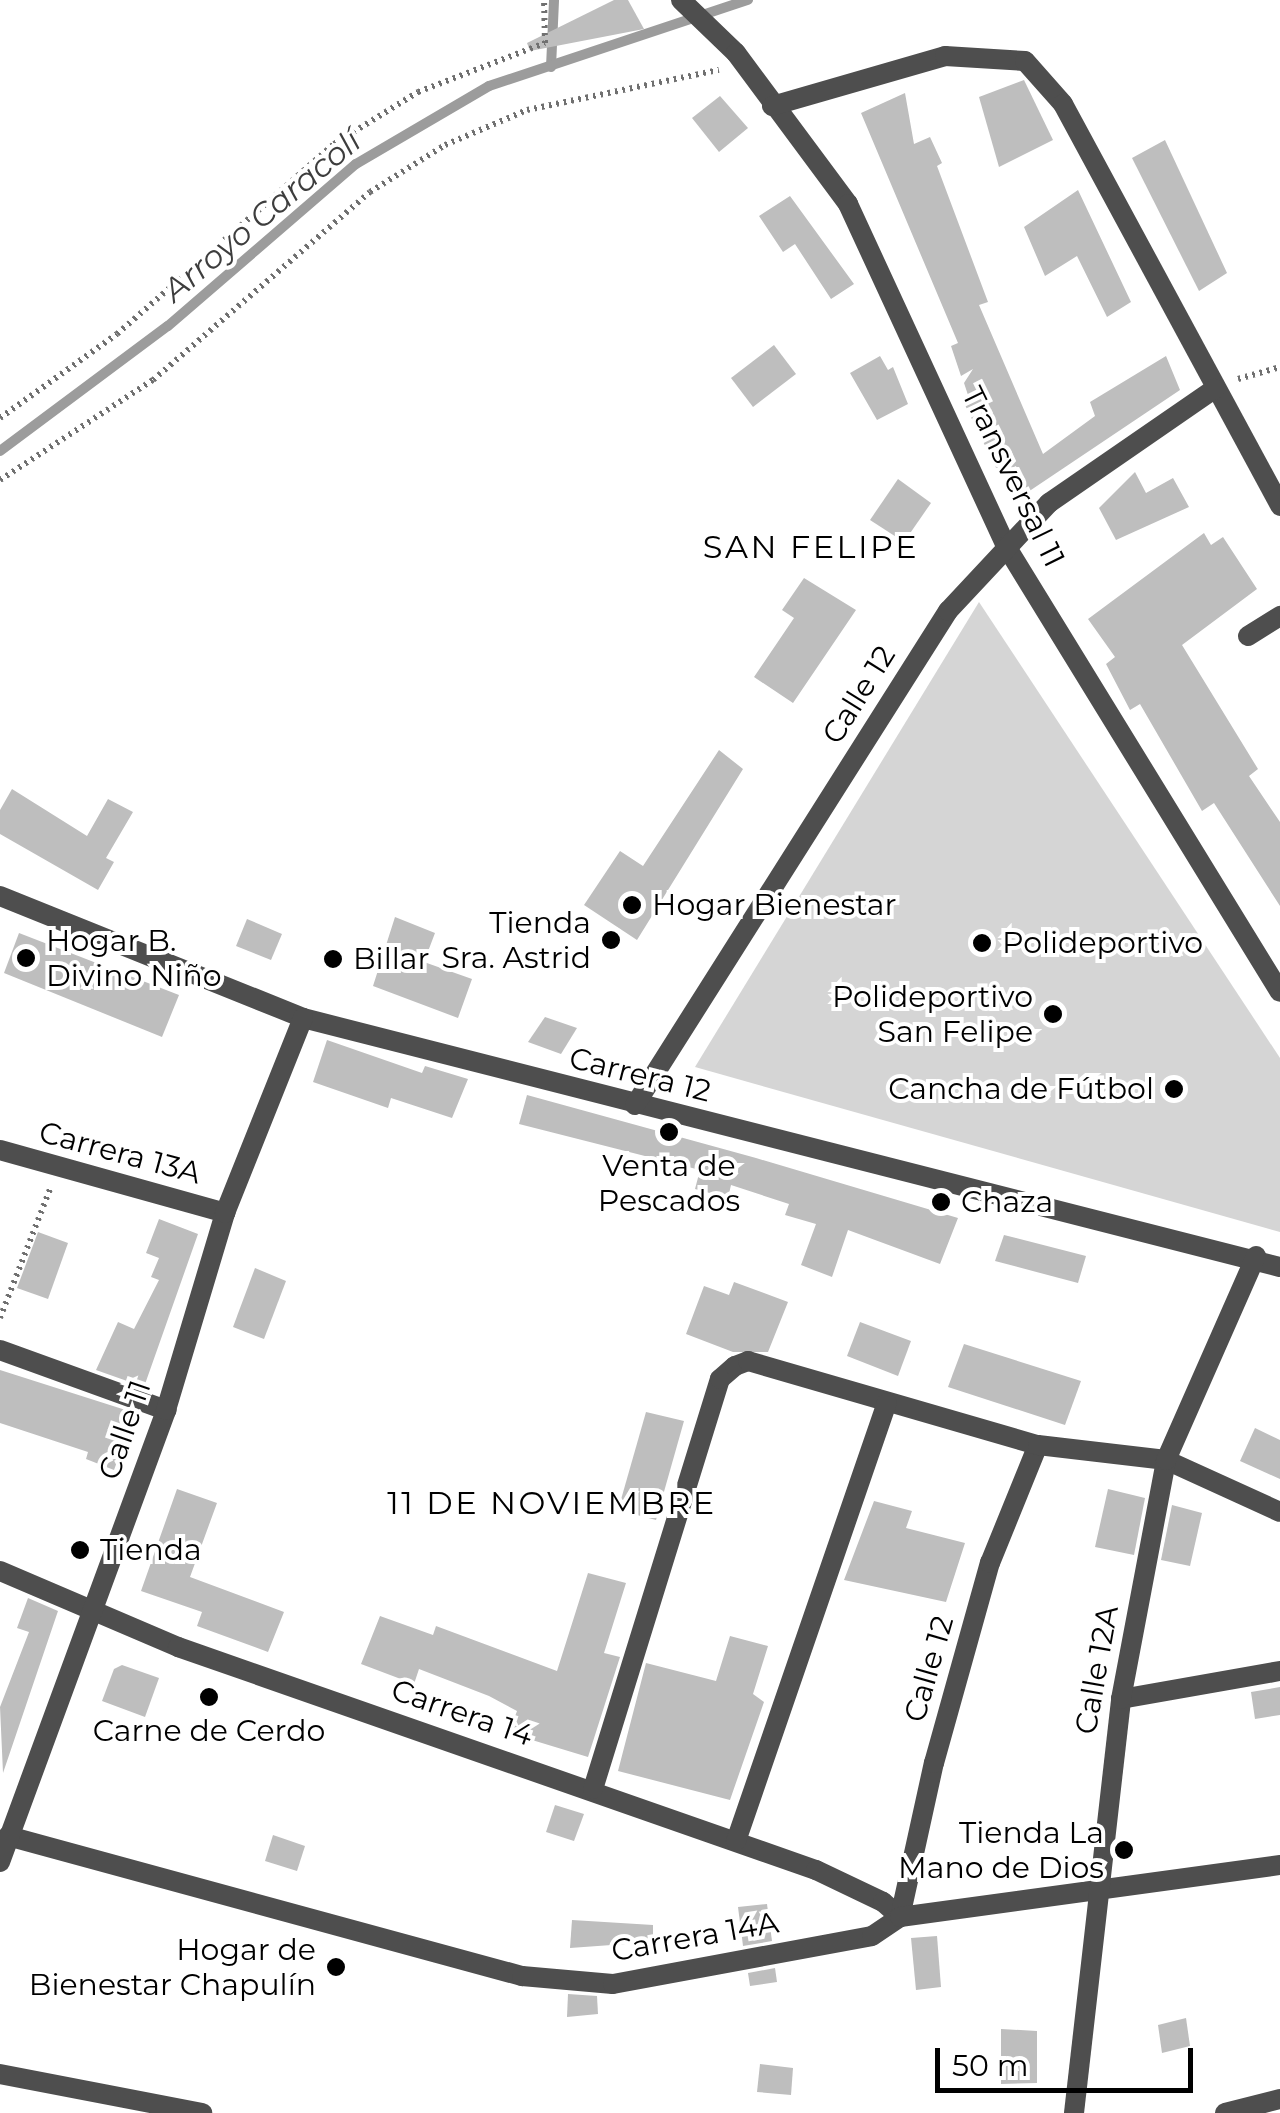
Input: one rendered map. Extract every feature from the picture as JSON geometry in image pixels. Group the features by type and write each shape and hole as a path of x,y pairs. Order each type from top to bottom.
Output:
{"street":[{"name":"Transversal 11","path":"681,0 740,59 848,204 1006,546 1280,992"},
{"path":"772,106 945,56 1026,61 1063,104 1280,506"},
{"name":"Calle 12","path":"635,1105 948,611 1050,503 1214,389"},
{"path":"1248,636 1280,616"},
{"name":"Carrera 12","path":"0,896 303,1018 635,1105 1256,1256 1280,1267"},
{"name":"Calle 11","path":"0,1862 166,1410 225,1213 303,1018"},
{"name":"Carrera 13A","path":"0,1150 225,1213"},
{"name":"Calle 12A","path":"1074,2113 1094,1892 1121,1699 1166,1460 1256,1256"},
{"path":"0,1350 166,1410"},
{"path":"593,1789 720,1379 748,1361 1038,1445 1166,1460 1280,1512"},
{"path":"736,1841 887,1403"},
{"name":"Calle 12","path":"900,1917 990,1563 1038,1445"},
{"name":"Carrera 14","path":"0,1571 94,1607 178,1647 816,1870 883,1902 900,1917"},
{"path":"1121,1699 1280,1671"},
{"name":"Carrera 14A","path":"8,1836 522,1976 613,1984 872,1936 900,1917 1280,1865"},
{"path":"0,2074 202,2113"},
{"path":"1225,2113 1280,2099"}],"path":[{"path":"0,418 117,334 334,144 418,92 545,43 544,0"},
{"path":"0,480 154,380 370,192 445,145 562,101 740,59"},
{"path":"1214,389 1280,366"},
{"path":"0,1318 57,1169"}],"shaded area":[{"path":"979,602 1280,1058 1280,1232 695,1067"}],"building":[{"path":"614,0 628,0 644,29 530,51 527,43"},
{"path":"1024,80 1053,140 999,167 979,97"},
{"path":"905,93 914,144 930,137 942,163 937,166 988,302 979,305 1043,454 1095,416 1090,402 1166,356 1180,390 1025,494 1016,466 999,474 963,401 969,398 964,383 973,369 961,376 951,346 958,343 861,113"},
{"path":"720,96 748,128 719,152 692,118"},
{"path":"1165,140 1227,273 1199,291 1132,158"},
{"path":"1078,190 1131,302 1107,317 1077,256 1045,276 1024,227"},
{"path":"790,196 854,284 831,299 795,244 783,252 759,216"},
{"path":"774,345 796,374 753,407 731,378"},
{"path":"880,356 888,370 893,367 908,404 877,420 850,373"},
{"path":"1135,472 1146,493 1173,478 1189,507 1116,540 1099,508"},
{"path":"898,479 931,503 904,542 870,520"},
{"path":"1204,533 1211,545 1223,537 1257,589 1182,645 1258,769 1249,776 1280,822 1280,906 1214,803 1202,811 1140,704 1130,710 1106,664 1115,657 1088,619"},
{"path":"804,578 856,610 793,703 754,677 794,618 782,610"},
{"path":"719,750 743,769 637,940 584,905 620,851 643,866"},
{"path":"12,789 87,836 108,799 133,812 106,858 114,862 98,890 0,834 0,810"},
{"path":"395,917 435,933 424,962 472,979 458,1018 373,986"},
{"path":"247,919 282,934 271,960 236,946"},
{"path":"19,933 179,995 162,1037 4,973"},
{"path":"545,1017 577,1028 561,1054 528,1042"},
{"path":"327,1040 422,1073 425,1066 468,1079 452,1118 391,1098 388,1108 313,1082"},
{"path":"527,1095 958,1218 940,1264 848,1230 832,1277 801,1265 816,1224 785,1215 789,1204 731,1185 728,1198 695,1189 700,1170 519,1124"},
{"path":"159,1219 198,1234 144,1387 96,1370 118,1322 134,1329 159,1280 151,1277 159,1258 146,1253"},
{"path":"38,1232 68,1243 48,1299 17,1288"},
{"path":"1004,1235 1086,1256 1078,1283 995,1261"},
{"path":"255,1268 286,1281 264,1339 233,1327"},
{"path":"734,1282 788,1302 768,1352 733,1352 686,1334 704,1286 729,1295"},
{"path":"860,1322 911,1341 898,1376 847,1356"},
{"path":"964,1344 1081,1381 1065,1425 948,1387"},
{"path":"0,1370 135,1413 114,1470 86,1459 88,1452 0,1423"},
{"path":"646,1412 684,1421 656,1520 618,1510"},
{"path":"1255,1428 1280,1440 1280,1479 1240,1461"},
{"path":"177,1489 217,1503 190,1577 284,1612 268,1652 197,1626 202,1612 141,1591"},
{"path":"1108,1489 1145,1498 1134,1555 1095,1547"},
{"path":"874,1501 912,1511 906,1528 965,1543 946,1602 844,1580"},
{"path":"1172,1505 1202,1513 1190,1566 1161,1560"},
{"path":"588,1573 626,1583 604,1653 620,1657 588,1757 509,1733 517,1711 489,1696 419,1669 414,1684 361,1664 380,1616 433,1635 436,1626 557,1671"},
{"path":"28,1598 58,1611 3,1773 0,1707 29,1632 17,1628"},
{"path":"730,1636 768,1646 753,1694 764,1702 730,1800 618,1771 646,1663 716,1681"},
{"path":"122,1665 159,1678 145,1717 102,1701 114,1669"},
{"path":"1280,1687 1280,1715 1255,1719 1251,1692"},
{"path":"555,1805 584,1814 574,1841 546,1832"},
{"path":"273,1835 305,1846 297,1871 265,1861"},
{"path":"767,1904 772,1941 743,1946 738,1907"},
{"path":"572,1920 653,1925 653,1942 570,1948"},
{"path":"937,1936 941,1987 916,1990 911,1938"},
{"path":"775,1968 777,1982 750,1986 748,1973"},
{"path":"568,1994 597,1996 598,2014 567,2017"},
{"path":"1186,2018 1190,2046 1162,2053 1158,2025"},
{"path":"1001,2029 1037,2031 1037,2083 1001,2084"},
{"path":"760,2064 793,2068 791,2095 757,2092"}],"waterway":[{"path":"551,67 554,0"},
{"name":"Arroyo Caracolí","path":"0,451 168,326 356,164 489,86 748,0"}],"place":[{"name":"Hogar Bienestar","path":"632,905"},
{"name":"Tienda Sra. Astrid","path":"611,940"},
{"name":"Polideportivo","path":"982,943"},
{"name":"Hogar B. Divino Niño","path":"26,958"},
{"name":"Billar","path":"333,959"},
{"name":"Polideportivo San Felipe","path":"1053,1014"},
{"name":"Cancha de Fútbol","path":"1174,1089"},
{"name":"Venta de Pescados","path":"669,1132"},
{"name":"Chaza","path":"941,1202"},
{"name":"Tienda","path":"80,1550"},
{"name":"Carne de Cerdo","path":"209,1697"},
{"name":"Tienda La Mano de Dios","path":"1124,1850"},
{"name":"Hogar de Bienestar Chapulín","path":"336,1967"}],"district":[{"name":"SAN FELIPE","path":"811,547"},
{"name":"11 DE NOVIEMBRE","path":"552,1503"}]}
